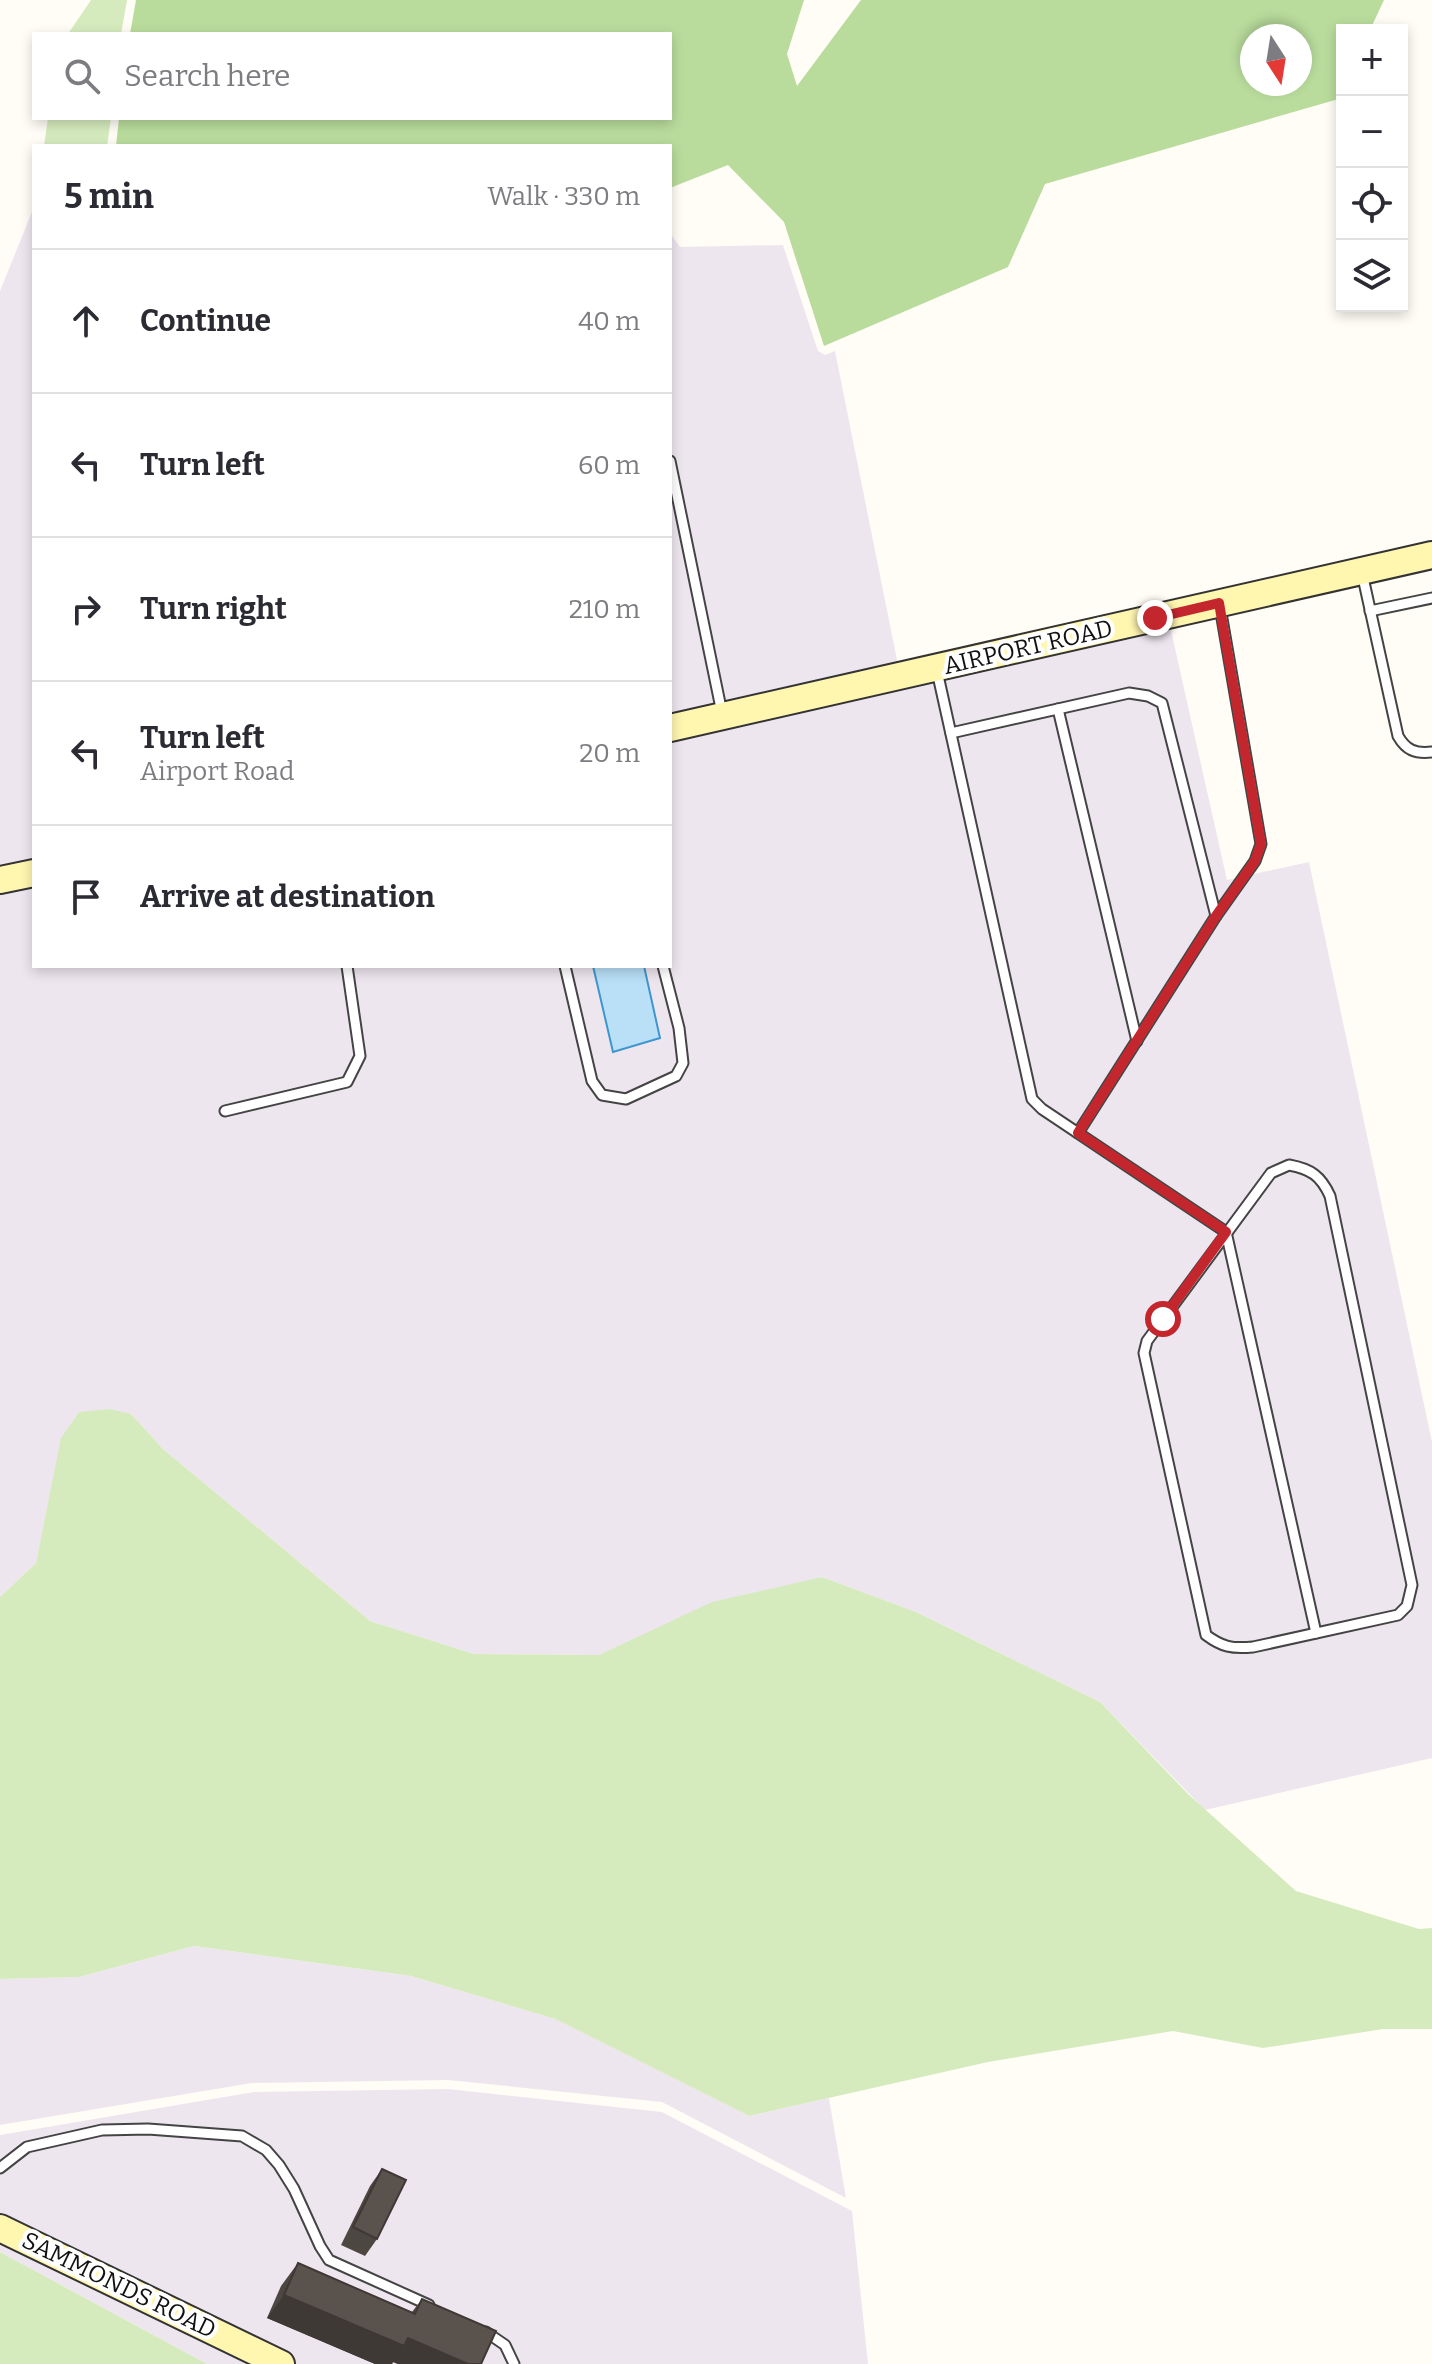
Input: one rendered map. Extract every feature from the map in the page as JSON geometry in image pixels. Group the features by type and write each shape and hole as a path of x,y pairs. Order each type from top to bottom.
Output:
{"street":[{"name":"AIRPORT ROAD","path":"672,728 1432,555"},
{"path":"0,880 32,873"},
{"name":"SAMMONDS ROAD","path":"0,2228 281,2364"}],"lane":[{"path":"672,471 723,716"},
{"path":"1361,571 1398,736 1404,747 1415,752 1432,752"},
{"path":"1370,611 1432,598"},
{"path":"1078,1133 1216,916 1255,861 1261,844 1219,603"},
{"path":"936,667 1032,1099 1042,1109 1226,1232 1316,1633"},
{"path":"951,733 1129,693 1148,696 1162,703 1216,916"},
{"path":"1058,709 1137,1041"},
{"path":"225,1111 347,1082 360,1056 347,968"},
{"path":"565,968 592,1081 602,1095 626,1099 676,1076 683,1063 679,1028 664,968"},
{"path":"1289,1165 1305,1168 1323,1179 1330,1196 1412,1585 1407,1606 1398,1615 1235,1648 1221,1647 1206,1635 1144,1353 1147,1341 1226,1232 1271,1173 1289,1165"},
{"path":"0,2168 27,2147 102,2130 148,2129 242,2136 266,2150 279,2165 329,2260 434,2307"},
{"path":"479,2329 505,2345 514,2364"}],"shaded area":[{"path":"32,212 32,862 0,869 0,291"},
{"path":"672,236 680,247 783,245 818,351 825,355 835,351 898,665 672,717"},
{"path":"1170,626 1227,880 1309,862 1432,1442 1432,1758 1205,1810 1100,1702 916,1612 822,1577 599,1655 474,1654 370,1621 163,1449 131,1414 79,1412 62,1438 36,1563 0,1597 0,892 32,885 32,968 593,968 613,1052 660,1038 644,968 672,968 672,739"},
{"path":"194,1946 411,1976 555,2019 749,2116 829,2098 846,2198 662,2102 448,2080 252,2083 0,2125 0,1979 79,1977"},
{"path":"448,2089 662,2112 852,2211 868,2364 207,2364 0,2252 0,2135 254,2092"}],"green space":[{"path":"91,0 127,0 121,32 69,32"},
{"path":"136,0 804,0 787,54 797,86 861,0 1384,0 1373,24 1336,24 1336,100 1045,184 1008,267 824,346 784,222 728,165 672,187 672,144 116,144 119,120 672,120 672,32 130,32"},
{"path":"48,120 111,120 107,144 44,144"},
{"path":"110,1409 131,1414 163,1449 370,1621 474,1654 599,1655 712,1602 822,1577 916,1612 1100,1702 1188,1794 1296,1891 1419,1929 1432,1928 1432,2029 1383,2029 1263,2048 1173,2031 988,2062 749,2116 555,2019 411,1976 194,1946 79,1977 0,1979 0,1597 36,1563 61,1438 79,1412"},
{"path":"0,2252 207,2364 0,2364"}],"water":[{"path":"593,968 644,968 660,1038 613,1052"}],"building":[{"path":"382,2169 406,2180 377,2239 353,2227"},
{"path":"298,2263 415,2314 422,2299 496,2331 481,2364 468,2364 408,2338 404,2346 284,2295"}],"route":[{"path":"1155,618 1219,603 1261,844 1255,861 1216,916 1078,1133 1226,1232 1163,1319"}]}
